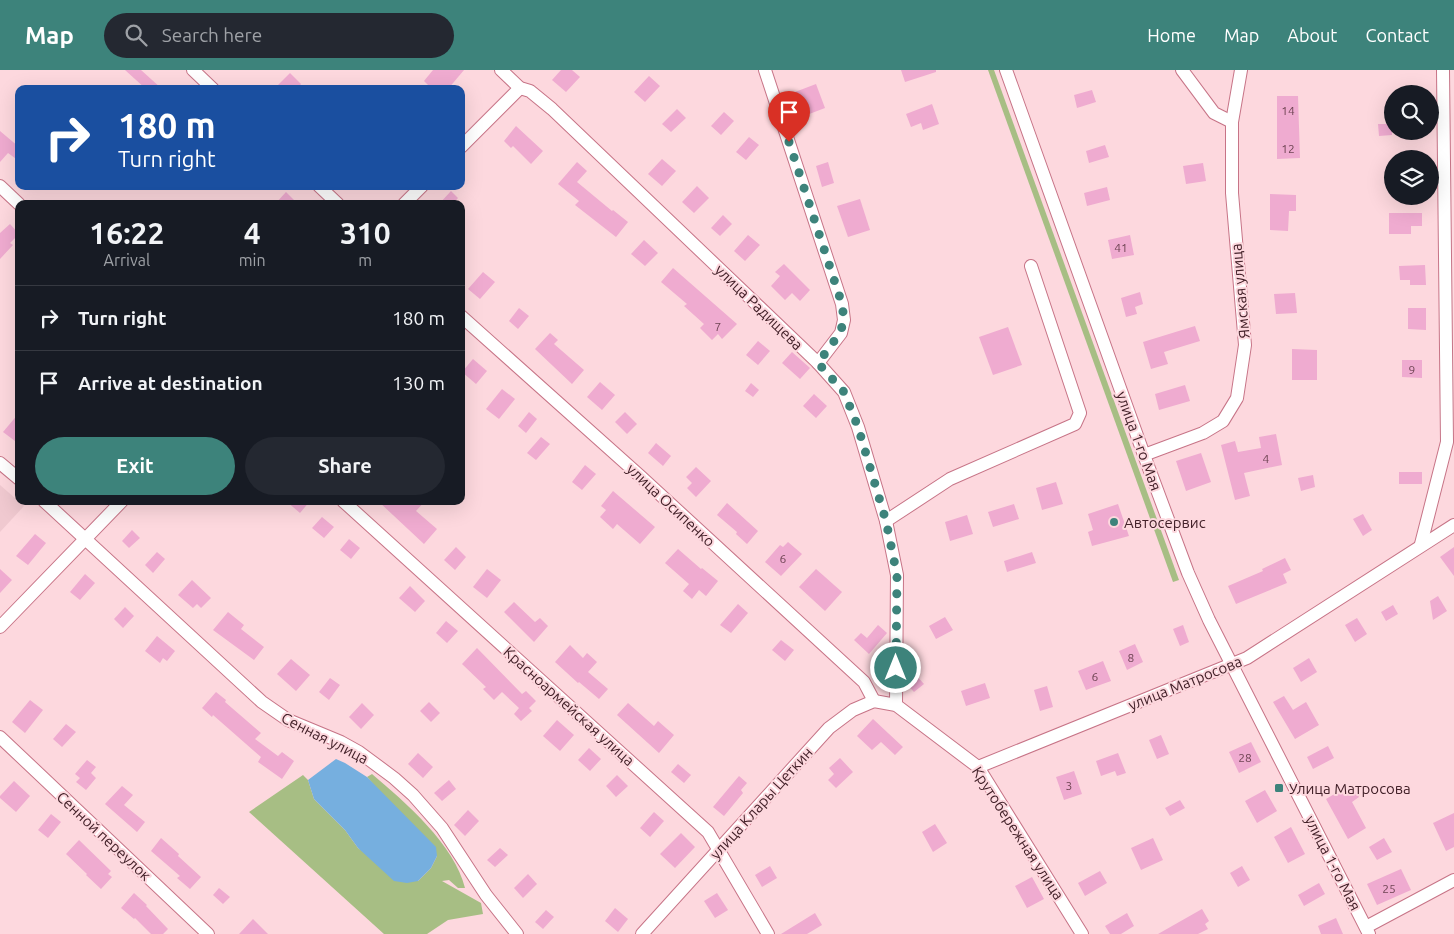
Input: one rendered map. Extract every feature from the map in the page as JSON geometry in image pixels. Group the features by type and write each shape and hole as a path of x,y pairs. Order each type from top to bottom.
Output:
{"street":[{"path":"193,70 209,85"},
{"name":"улица Радищева","path":"501,70 520,88 530,91 552,109 818,363 844,392 858,427 886,521 897,575 896,705"},
{"path":"765,70 842,304 844,320 840,333 818,363"},
{"name":"улица 1-го Мая","path":"1006,70 1188,573 1209,620 1368,930"},
{"path":"1182,70 1214,113 1232,122"},
{"name":"Ямская улица","path":"1144,455 1204,433 1223,421 1238,398 1245,345 1232,193 1232,122 1241,70"},
{"path":"1421,544 1450,446 1443,70"},
{"path":"465,143 520,88"},
{"path":"0,186 15,200"},
{"path":"323,190 334,200"},
{"path":"408,200 418,190"},
{"path":"886,521 950,479 1075,424 1080,413 1030,266"},
{"name":"улица Осипенко","path":"465,320 640,476 864,682 874,701"},
{"path":"0,463 15,476"},
{"name":"Сенная улица","path":"48,505 262,702 288,720 341,742 358,752 394,778 413,795 442,828 486,895 517,934"},
{"path":"0,627 118,505"},
{"name":"Красноармейская улица","path":"347,505 708,832 768,934"},
{"name":"улица Матросова","path":"978,767 1247,658 1421,544 1454,525"},
{"path":"874,701 896,705"},
{"name":"улица Клары Цеткин","path":"642,934 829,728 853,710 874,701"},
{"name":"Крутобережная улица","path":"896,705 978,767 1082,934"},
{"name":"Сенной переулок","path":"0,737 208,934"},
{"path":"1368,930 1454,880"}],"shaded area":[{"path":"0,485 15,498 15,505 24,506 0,532"}],"green space":[{"path":"988,70 994,70 1179,580 1173,582"},
{"path":"372,774 413,811 440,840 451,856 465,888 458,888 449,880 442,881 481,903 483,914 448,920 427,934 384,934 249,812 303,775 308,780 314,799 345,830 358,848 370,857 418,881 431,868 437,856 367,777"}],"water":[{"path":"336,759 367,777 436,847 437,856 431,868 418,881 407,883 394,881 358,848 345,830 314,799 308,780"}],"building":[{"path":"125,70 141,70 158,85 142,85"},
{"path":"433,70 464,70 451,85 428,85 424,81"},
{"path":"561,70 572,70 580,77 566,92 552,80"},
{"path":"901,70 936,70 936,72 905,82"},
{"path":"290,73 301,84 300,85 278,85"},
{"path":"649,76 660,86 645,102 634,92"},
{"path":"816,84 825,108 804,116 795,92"},
{"path":"1092,90 1096,102 1077,108 1074,95"},
{"path":"1277,96 1298,96 1300,158 1277,159"},
{"path":"932,104 939,124 923,130 921,123 911,127 906,114"},
{"path":"677,109 686,118 671,132 662,124"},
{"path":"724,112 734,121 721,135 711,126"},
{"path":"1378,124 1384,124 1384,136 1379,136"},
{"path":"516,126 543,151 531,164 513,146 511,148 504,141"},
{"path":"0,131 15,144 15,158 8,153 0,162"},
{"path":"749,137 759,145 746,160 736,152"},
{"path":"1105,145 1109,157 1089,163 1086,151"},
{"path":"662,159 676,171 662,186 648,174"},
{"path":"577,162 587,171 577,182 628,222 616,237 575,205 579,201 558,184"},
{"path":"828,162 834,183 822,187 816,166"},
{"path":"1203,163 1206,181 1186,184 1183,166"},
{"path":"697,186 709,198 694,213 682,202"},
{"path":"1107,187 1110,200 1087,206 1084,193"},
{"path":"451,191 458,198 456,200 443,200"},
{"path":"286,192 294,200 279,200"},
{"path":"1270,194 1296,195 1296,211 1289,211 1288,231 1270,230"},
{"path":"860,199 870,230 848,237 837,206"},
{"path":"1389,213 1422,213 1422,226 1411,226 1411,234 1389,234"},
{"path":"723,215 732,224 720,236 711,228"},
{"path":"10,224 15,230 15,238 10,243 13,245 0,259 0,233"},
{"path":"748,235 760,245 745,261 734,251"},
{"path":"1130,235 1134,255 1112,259 1108,240"},
{"path":"644,240 658,253 645,266 631,254"},
{"path":"784,264 810,290 800,301 792,293 785,300 771,286 780,276 775,272"},
{"path":"1425,265 1426,285 1410,285 1410,280 1400,280 1399,266"},
{"path":"673,268 737,324 722,339 718,334 712,340 700,328 704,324 684,306 687,304 661,282"},
{"path":"483,272 495,282 480,299 468,289"},
{"path":"1140,292 1143,304 1135,307 1137,314 1126,317 1121,298"},
{"path":"1295,293 1297,313 1276,314 1274,294"},
{"path":"519,308 529,316 518,329 509,321"},
{"path":"1408,308 1426,308 1426,330 1408,329"},
{"path":"1195,326 1200,341 1164,352 1168,364 1151,369 1143,342"},
{"path":"1008,327 1022,365 993,375 979,337"},
{"path":"550,333 558,340 554,344 584,370 572,384 535,349"},
{"path":"758,341 770,351 758,365 746,355"},
{"path":"1292,349 1317,350 1317,380 1292,380"},
{"path":"792,352 810,368 800,379 782,363"},
{"path":"473,359 487,371 476,384 465,375 465,368"},
{"path":"1402,360 1422,360 1422,378 1402,377"},
{"path":"600,382 615,395 602,410 587,397"},
{"path":"751,383 759,390 753,397 745,391"},
{"path":"1185,385 1190,401 1159,410 1155,394"},
{"path":"502,389 515,399 499,419 486,409"},
{"path":"814,394 827,406 816,418 803,406"},
{"path":"529,412 537,419 526,433 518,426"},
{"path":"625,412 637,424 627,434 615,422"},
{"path":"15,418 15,441 3,432"},
{"path":"1276,434 1282,465 1244,473 1250,496 1235,500 1221,445 1235,441 1238,452 1261,448 1259,437"},
{"path":"541,437 550,444 536,460 527,453"},
{"path":"656,443 671,456 663,466 648,453"},
{"path":"1201,453 1211,482 1186,491 1176,461"},
{"path":"585,465 596,474 582,490 572,482"},
{"path":"696,467 711,481 696,497 687,488 692,483 686,477"},
{"path":"1399,472 1422,472 1422,484 1399,484"},
{"path":"1313,475 1315,487 1301,491 1298,478"},
{"path":"1056,482 1063,504 1042,510 1036,488"},
{"path":"613,491 655,527 640,544 617,524 613,529 600,517 606,510 601,506"},
{"path":"727,503 758,531 747,544 736,534 737,532 717,515"},
{"path":"1014,504 1019,519 993,527 988,512"},
{"path":"1118,504 1129,536 1092,546 1088,532 1093,530 1088,514"},
{"path":"291,505 307,505 300,513"},
{"path":"382,505 421,505 416,511 437,529 424,544"},
{"path":"1363,514 1372,530 1363,536 1353,519"},
{"path":"967,515 973,534 950,541 945,522"},
{"path":"322,517 334,527 324,538 312,528"},
{"path":"132,530 140,538 129,548 122,541"},
{"path":"35,534 46,543 28,565 16,556"},
{"path":"349,539 360,548 351,559 340,550"},
{"path":"788,542 802,554 781,576 765,562 780,545 783,547"},
{"path":"456,547 466,557 455,570 444,560"},
{"path":"1454,547 1454,576 1440,557"},
{"path":"678,549 718,581 706,596 699,590 692,599 683,591 689,584 665,563"},
{"path":"157,552 165,559 153,573 145,565"},
{"path":"1032,552 1036,563 1007,572 1004,561"},
{"path":"1285,558 1291,570 1283,574 1287,583 1236,604 1228,586 1263,571 1262,569"},
{"path":"0,569 12,580 0,593"},
{"path":"487,569 501,580 487,598 473,587"},
{"path":"816,569 842,592 825,611 799,587"},
{"path":"85,574 95,583 80,600 70,592"},
{"path":"192,580 211,598 201,608 197,604 193,608 178,595"},
{"path":"410,586 425,601 415,612 399,598"},
{"path":"1438,596 1447,611 1433,620 1430,601"},
{"path":"514,602 535,622 540,618 548,626 534,642 504,612"},
{"path":"738,604 748,613 731,633 720,625"},
{"path":"1393,605 1398,614 1386,621 1381,612"},
{"path":"125,607 134,616 123,628 114,619"},
{"path":"228,612 244,625 241,629 264,647 254,660 213,630"},
{"path":"945,617 953,630 936,639 929,626"},
{"path":"1357,618 1367,634 1355,642 1345,625"},
{"path":"446,621 458,631 447,643 436,633"},
{"path":"878,625 887,633 869,654 854,640 861,633 867,638"},
{"path":"1183,625 1189,642 1180,646 1173,629"},
{"path":"157,636 175,651 167,661 163,658 160,663 145,651"},
{"path":"781,640 794,650 785,661 772,650"},
{"path":"1135,644 1143,662 1127,670 1119,651"},
{"path":"570,645 583,658 587,653 597,662 588,672 608,689 599,699 555,662"},
{"path":"477,648 522,694 526,691 536,701 529,708 532,711 521,721 514,714 519,708 502,692 494,700 483,689 486,687 462,664"},
{"path":"1309,658 1317,672 1301,682 1293,668"},
{"path":"291,659 310,675 296,691 277,674"},
{"path":"1103,661 1111,681 1086,690 1078,671"},
{"path":"915,674 924,684 914,692 905,682"},
{"path":"330,678 340,685 329,700 319,692"},
{"path":"985,683 990,698 966,706 961,691"},
{"path":"1047,686 1053,707 1040,711 1034,690"},
{"path":"216,692 261,733 255,739 278,756 282,752 294,761 282,779 258,762 261,757 213,715 212,717 202,708"},
{"path":"1284,696 1293,710 1306,702 1319,725 1295,739 1273,702"},
{"path":"30,700 43,710 25,733 12,722"},
{"path":"429,702 440,713 431,722 420,711"},
{"path":"362,703 374,715 361,729 349,717"},
{"path":"628,703 654,726 658,721 674,735 659,753 617,715"},
{"path":"873,719 903,747 895,755 881,742 872,750 857,736"},
{"path":"557,720 574,735 560,751 543,736"},
{"path":"66,724 76,732 62,747 53,739"},
{"path":"1161,735 1169,754 1157,759 1149,740"},
{"path":"1251,742 1261,762 1239,773 1229,752"},
{"path":"1328,746 1334,758 1313,769 1307,757"},
{"path":"589,748 601,759 590,771 578,760"},
{"path":"418,753 433,767 423,778 408,764"},
{"path":"1118,753 1126,773 1117,776 1115,771 1101,776 1096,761"},
{"path":"840,758 853,772 836,788 828,780 834,774 829,768"},
{"path":"87,760 96,767 91,773 96,778 86,790 76,782 80,778 75,774"},
{"path":"678,764 691,775 684,783 671,772"},
{"path":"1074,771 1082,794 1064,800 1056,777"},
{"path":"617,775 628,786 616,797 606,786"},
{"path":"739,776 747,783 741,790 743,793 724,816 713,807"},
{"path":"449,780 456,789 442,801 434,793"},
{"path":"14,781 30,796 16,812 0,798"},
{"path":"1351,784 1359,797 1352,802 1366,828 1348,839 1326,799"},
{"path":"122,786 133,795 124,805 145,822 137,832 105,804"},
{"path":"1265,790 1277,811 1257,823 1245,801"},
{"path":"1180,800 1185,808 1170,816 1165,808"},
{"path":"468,810 479,821 465,836 454,825"},
{"path":"654,812 664,821 650,837 640,828"},
{"path":"1454,813 1454,847 1446,851 1433,823"},
{"path":"51,814 61,822 48,838 38,830"},
{"path":"935,824 947,843 933,852 922,832"},
{"path":"1291,827 1305,854 1288,863 1274,837"},
{"path":"681,833 695,847 675,868 660,854"},
{"path":"161,838 201,877 190,889 177,878 180,876 151,851"},
{"path":"1153,838 1163,860 1141,870 1131,848"},
{"path":"1384,838 1392,852 1377,860 1369,847"},
{"path":"79,840 111,871 108,874 112,877 101,889 66,854"},
{"path":"500,848 508,855 495,867 487,860"},
{"path":"770,866 777,878 762,887 755,875"},
{"path":"1242,866 1250,880 1238,887 1230,873"},
{"path":"1401,869 1411,890 1377,905 1367,884"},
{"path":"1100,871 1107,883 1085,896 1078,883"},
{"path":"528,874 537,884 523,898 514,888"},
{"path":"1032,877 1044,899 1027,908 1015,886"},
{"path":"1319,883 1325,894 1304,906 1298,895"},
{"path":"219,888 230,897 223,904 213,895"},
{"path":"134,893 168,929 163,934 151,934 135,918 121,908"},
{"path":"717,893 728,910 715,918 704,901"},
{"path":"615,908 628,919 618,932 605,921"},
{"path":"1202,909 1209,921 1205,924 1208,929 1198,934 1158,934"},
{"path":"546,910 554,917 543,929 535,922"},
{"path":"815,913 822,925 807,934 781,934"},
{"path":"1127,913 1134,926 1121,934 1110,934 1105,926"},
{"path":"1336,918 1343,934 1321,934 1318,926"},
{"path":"253,919 268,934 239,934"}],"place":[{"name":"Автосервис","path":"1114,522"},
{"name":"Улица Матросова","path":"1279,788"}],"route":[{"path":"789,142 842,304 844,320 840,333 818,363 844,392 858,427 886,521 897,575 896,668"}]}
